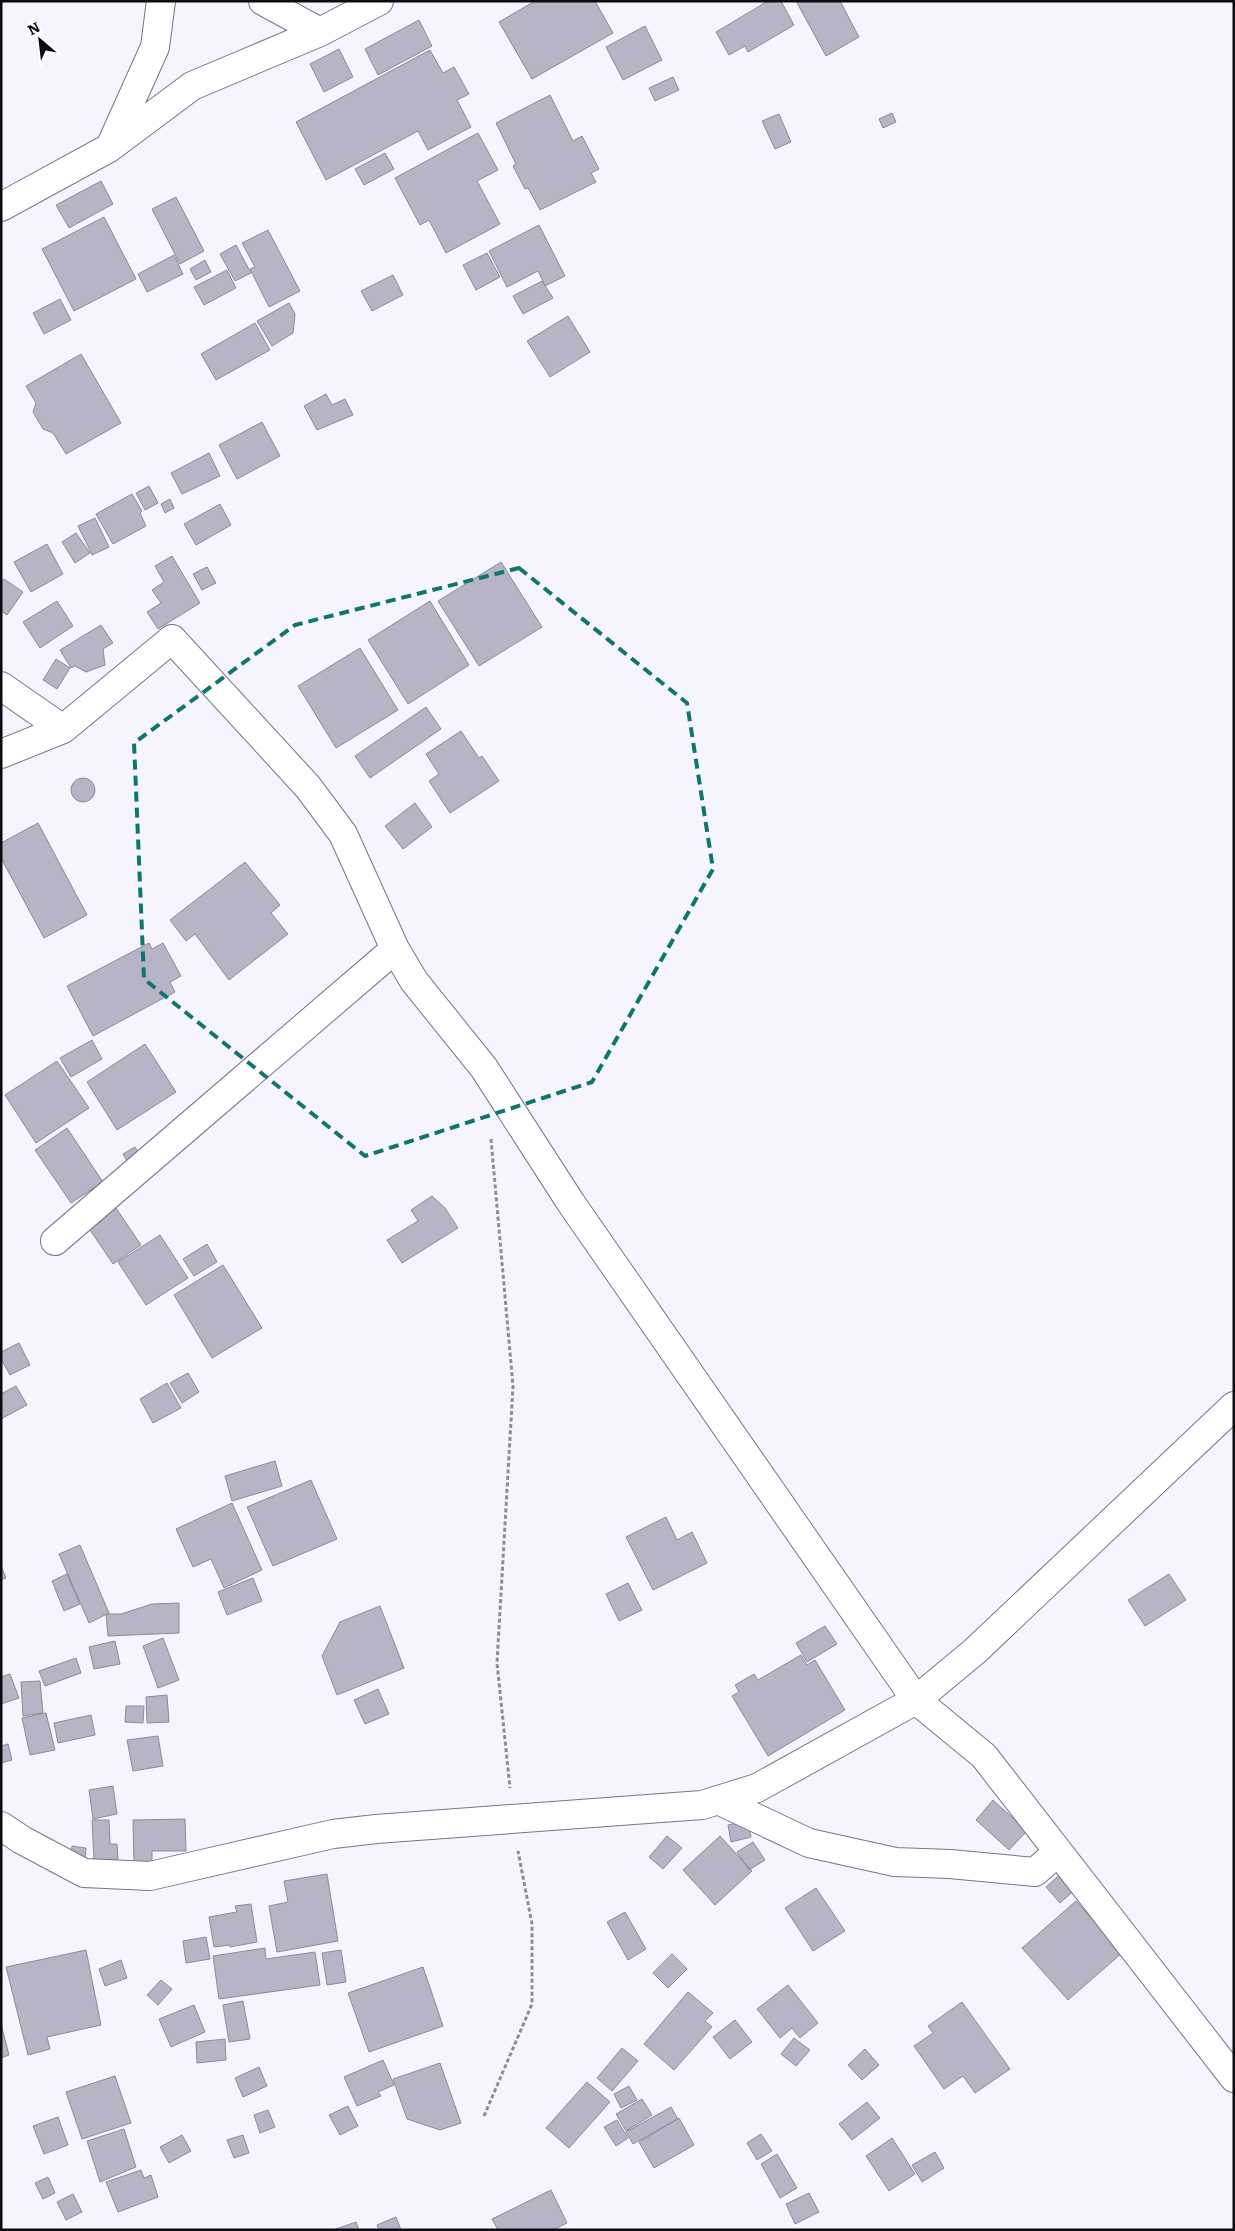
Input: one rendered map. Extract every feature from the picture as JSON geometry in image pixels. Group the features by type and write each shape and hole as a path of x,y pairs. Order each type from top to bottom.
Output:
{"street":[{"path":"109,148 155,47 161,1"},
{"path":"263,1 320,32"},
{"path":"1,207 109,148 192,86 320,32 379,1"},
{"path":"1,754 63,728 172,639 308,787 343,834 395,949 414,981 484,1068 571,1203 916,1700 984,1756 1234,2078"},
{"path":"1,686 63,728"},
{"path":"55,1241 395,949"},
{"path":"1,1826 22,1840 84,1872 150,1876 333,1834 513,1818 702,1805 757,1788 916,1700 975,1651 1234,1406"},
{"path":"718,1800 809,1843 895,1862 950,1864 1036,1872 1058,1852"}],"path":[{"path":"484,2116 532,2004 532,1924 513,1818 497,1663 512,1386 490,1138"}],"highlighted area":[{"path":"519,568 687,703 713,869 592,1082 365,1156 144,979 134,743 295,625"}],"building":[{"path":"535,1 595,1 613,33 532,79 499,22"},
{"path":"768,1 781,1 794,25 748,52 745,46 729,55 716,32"},
{"path":"796,1 840,1 859,37 826,56"},
{"path":"419,20 432,46 378,75 365,49"},
{"path":"645,26 662,60 623,80 606,47"},
{"path":"339,49 353,77 324,92 310,64"},
{"path":"430,50 443,73 454,67 469,94 457,100 471,127 428,150 418,131 326,180 296,122"},
{"path":"673,77 679,90 655,101 649,88"},
{"path":"550,95 573,141 582,136 599,169 591,173 596,182 540,210 528,188 525,189 513,166 516,164 496,123"},
{"path":"892,113 896,122 883,128 879,119"},
{"path":"779,114 791,142 775,149 762,121"},
{"path":"478,133 498,170 477,181 500,224 446,253 429,220 420,225 395,178"},
{"path":"385,153 394,169 364,185 355,169"},
{"path":"101,181 113,204 69,228 56,205"},
{"path":"176,197 204,251 180,264 152,209"},
{"path":"104,217 136,279 74,311 42,249"},
{"path":"539,225 565,276 545,286 538,271 507,287 489,251"},
{"path":"268,230 300,291 269,307 250,269 255,267 242,243"},
{"path":"236,245 251,273 235,281 220,254"},
{"path":"487,253 500,277 476,290 463,265"},
{"path":"174,255 183,274 147,292 138,274"},
{"path":"205,260 211,272 196,280 190,269"},
{"path":"227,270 236,288 204,305 194,287"},
{"path":"393,275 403,295 372,311 361,291"},
{"path":"542,281 553,298 523,314 513,296"},
{"path":"60,299 71,320 44,334 33,313"},
{"path":"289,303 295,314 293,333 272,346 257,321"},
{"path":"568,316 590,352 550,377 527,341"},
{"path":"255,323 270,350 216,380 201,354"},
{"path":"81,354 121,423 66,454 53,433 43,429 33,412 36,403 26,386"},
{"path":"326,394 332,405 345,399 353,415 317,430 304,406"},
{"path":"262,422 280,456 237,479 219,445"},
{"path":"209,453 220,476 182,494 171,473"},
{"path":"149,486 158,503 145,510 136,493"},
{"path":"132,494 142,511 140,513 146,526 113,544 96,514"},
{"path":"170,499 174,508 165,513 161,504"},
{"path":"220,504 231,525 196,545 184,524"},
{"path":"95,518 109,547 92,555 78,526"},
{"path":"76,533 90,553 75,563 62,542"},
{"path":"47,544 63,574 31,592 14,562"},
{"path":"172,556 200,603 158,629 147,612 161,603 152,590 164,582 155,566"},
{"path":"501,562 542,627 479,666 438,601"},
{"path":"207,567 216,583 202,590 193,574"},
{"path":"4,579 23,592 7,615 1,611 1,583"},
{"path":"57,601 73,626 40,648 23,622"},
{"path":"430,601 469,665 408,704 368,640"},
{"path":"101,625 113,643 103,649 105,665 86,672 75,666 71,668 60,650"},
{"path":"360,648 398,710 336,748 298,686"},
{"path":"56,659 70,668 57,689 43,680"},
{"path":"426,707 441,729 370,778 355,756"},
{"path":"461,731 479,758 482,756 499,781 450,813 429,781 439,774 426,754"},
{"path":"83,778 92,781 95,790 92,799 83,802 74,799 71,790 74,781"},
{"path":"415,803 432,827 403,849 385,826"},
{"path":"38,823 87,915 44,938 1,858 1,843"},
{"path":"245,862 280,905 271,913 288,934 229,980 195,934 186,941 170,920"},
{"path":"149,943 152,949 163,943 181,976 170,982 175,992 93,1036 67,986"},
{"path":"92,1040 102,1059 71,1077 60,1058"},
{"path":"145,1044 176,1092 117,1130 87,1082"},
{"path":"57,1061 89,1108 36,1143 5,1095"},
{"path":"67,1128 103,1182 71,1203 35,1150"},
{"path":"135,1147 142,1159 130,1166 123,1154"},
{"path":"432,1196 445,1208 458,1228 402,1263 387,1240 418,1221 411,1210"},
{"path":"114,1205 141,1245 113,1264 86,1224"},
{"path":"160,1235 188,1278 146,1305 118,1262"},
{"path":"207,1244 217,1262 194,1276 183,1259"},
{"path":"223,1265 262,1328 212,1358 174,1295"},
{"path":"19,1343 30,1365 10,1375 1,1359 1,1352"},
{"path":"188,1373 199,1392 182,1403 170,1383"},
{"path":"167,1383 181,1408 153,1423 140,1399"},
{"path":"16,1386 27,1405 1,1419 1,1394"},
{"path":"275,1461 282,1486 232,1501 225,1476"},
{"path":"311,1480 337,1539 273,1566 247,1507"},
{"path":"232,1503 262,1570 224,1588 211,1559 193,1567 176,1529"},
{"path":"666,1517 677,1540 692,1532 707,1563 653,1590 626,1537"},
{"path":"80,1545 109,1613 89,1623 59,1554"},
{"path":"1,1566 6,1578 1,1580"},
{"path":"67,1574 80,1604 64,1611 52,1581"},
{"path":"1169,1574 1186,1600 1145,1626 1128,1600"},
{"path":"253,1578 262,1601 227,1615 218,1592"},
{"path":"628,1583 642,1610 619,1621 606,1594"},
{"path":"179,1603 179,1633 108,1636 106,1614 121,1614 152,1604"},
{"path":"380,1606 404,1668 337,1695 322,1656 340,1622"},
{"path":"825,1626 837,1644 807,1662 796,1643"},
{"path":"163,1638 179,1680 158,1688 143,1646"},
{"path":"115,1641 120,1664 94,1669 89,1647"},
{"path":"801,1655 807,1665 815,1660 845,1710 768,1756 732,1696 739,1692 735,1685 754,1674 758,1680"},
{"path":"76,1658 81,1673 45,1686 39,1671"},
{"path":"10,1674 19,1698 1,1704 1,1677"},
{"path":"40,1681 43,1713 23,1716 21,1682"},
{"path":"378,1689 389,1714 365,1724 354,1700"},
{"path":"167,1695 169,1722 147,1723 146,1697"},
{"path":"126,1706 144,1706 143,1723 125,1722"},
{"path":"46,1713 55,1750 30,1755 22,1718"},
{"path":"91,1715 95,1735 58,1743 54,1723"},
{"path":"158,1736 163,1766 133,1771 127,1740"},
{"path":"8,1744 12,1760 1,1763 1,1746"},
{"path":"113,1786 117,1814 93,1819 89,1790"},
{"path":"993,1800 1027,1831 1009,1850 976,1820"},
{"path":"185,1819 186,1851 152,1851 152,1863 134,1863 133,1820"},
{"path":"92,1820 109,1820 110,1844 117,1844 118,1859 94,1860"},
{"path":"748,1821 751,1837 731,1842 728,1825"},
{"path":"667,1836 682,1848 663,1869 649,1857"},
{"path":"720,1836 752,1871 715,1905 683,1870"},
{"path":"753,1842 765,1860 749,1870 737,1852"},
{"path":"72,1846 86,1848 85,1862 70,1861"},
{"path":"1064,1871 1078,1887 1060,1903 1046,1887"},
{"path":"327,1874 338,1941 277,1952 269,1906 288,1902 284,1881"},
{"path":"816,1888 845,1931 813,1951 785,1908"},
{"path":"1076,1901 1122,1953 1068,2000 1022,1948"},
{"path":"251,1904 257,1942 230,1947 230,1945 214,1947 209,1917 237,1912 235,1906"},
{"path":"625,1912 646,1949 628,1960 607,1922"},
{"path":"206,1937 210,1959 186,1963 183,1941"},
{"path":"265,1948 266,1959 315,1952 320,1985 219,1999 213,1956"},
{"path":"86,1950 101,2025 47,2037 50,2049 28,2055 6,1967"},
{"path":"341,1950 346,1982 327,1985 322,1953"},
{"path":"672,1954 687,1969 668,1988 653,1973"},
{"path":"121,1960 127,1978 105,1986 99,1969"},
{"path":"423,1967 443,2026 369,2052 348,1993"},
{"path":"161,1980 172,1989 158,2005 147,1995"},
{"path":"788,1985 818,2023 800,2038 792,2028 780,2038 757,2009"},
{"path":"688,1992 713,2013 705,2021 712,2027 674,2070 644,2044"},
{"path":"243,2001 250,2039 229,2042 223,2005"},
{"path":"962,2002 1010,2069 975,2093 963,2076 944,2089 914,2046 933,2033 928,2026"},
{"path":"194,2005 205,2032 171,2047 159,2019"},
{"path":"735,2020 752,2042 730,2059 713,2037"},
{"path":"1,2024 9,2055 1,2058"},
{"path":"794,2038 810,2050 796,2066 781,2054"},
{"path":"225,2039 226,2060 197,2063 196,2042"},
{"path":"622,2048 638,2061 612,2091 597,2078"},
{"path":"865,2049 879,2065 862,2080 848,2065"},
{"path":"383,2060 394,2085 378,2092 381,2096 357,2106 344,2077"},
{"path":"440,2063 461,2123 440,2130 407,2119 393,2079"},
{"path":"259,2067 267,2086 243,2097 235,2078"},
{"path":"115,2076 131,2123 82,2139 66,2092"},
{"path":"587,2082 610,2102 569,2148 546,2128"},
{"path":"629,2086 637,2100 621,2108 614,2094"},
{"path":"642,2099 652,2115 626,2131 616,2114"},
{"path":"867,2102 880,2118 852,2140 839,2124"},
{"path":"348,2106 358,2126 340,2135 329,2115"},
{"path":"671,2107 678,2119 633,2144 626,2132"},
{"path":"268,2110 275,2127 260,2133 254,2115"},
{"path":"58,2117 68,2145 44,2154 33,2126"},
{"path":"679,2118 694,2145 654,2168 639,2142"},
{"path":"617,2120 628,2138 616,2146 604,2127"},
{"path":"124,2129 136,2167 100,2182 87,2141"},
{"path":"761,2134 772,2151 757,2160 747,2143"},
{"path":"182,2135 191,2151 169,2163 160,2147"},
{"path":"243,2135 249,2153 234,2158 227,2140"},
{"path":"892,2138 915,2174 889,2191 866,2156"},
{"path":"935,2152 944,2168 922,2182 912,2165"},
{"path":"777,2154 797,2188 780,2198 761,2164"},
{"path":"141,2170 144,2178 151,2175 158,2197 118,2212 106,2182"},
{"path":"48,2177 55,2193 43,2199 35,2183"},
{"path":"551,2190 567,2223 553,2230 498,2230 492,2219"},
{"path":"809,2193 819,2212 795,2224 786,2204"},
{"path":"73,2194 82,2212 66,2220 57,2202"},
{"path":"396,2217 401,2230 379,2230 377,2225"},
{"path":"356,2222 359,2230 333,2230"}]}
